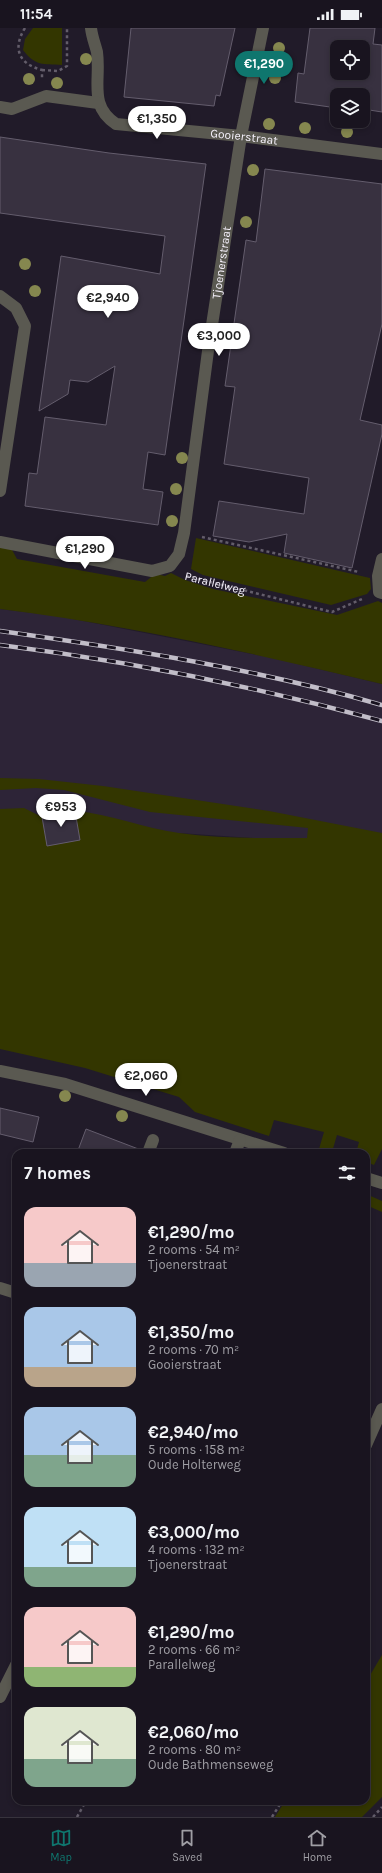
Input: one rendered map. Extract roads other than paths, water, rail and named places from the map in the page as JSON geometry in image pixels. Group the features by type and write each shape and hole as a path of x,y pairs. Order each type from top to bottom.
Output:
{"street":[{"path":"0,107 12,109 46,96 98,103 97,52 92,38 91,28"},
{"name":"Tjoenerstraat","path":"170,566 179,554 184,533 209,344 241,136 263,28"},
{"name":"Gooierstraat","path":"98,103 106,118 116,124 241,136 382,154"},
{"path":"0,296 16,308 25,326 0,491"},
{"name":"Parallelweg","path":"0,542 152,571 170,566"},
{"path":"381,592 378,576 382,559"},
{"path":"0,1071 65,1084 270,1149"},
{"path":"150,1149 153,1140"},
{"path":"237,1149 240,1140"},
{"path":"370,1179 382,1183"},
{"path":"0,1288 12,1292"},
{"path":"370,1436 382,1409"},
{"path":"0,1697 12,1673"}],"railway":[{"path":"0,631 192,661 288,681 382,705"},
{"path":"0,645 48,651 192,676 288,697 382,721"}]}
